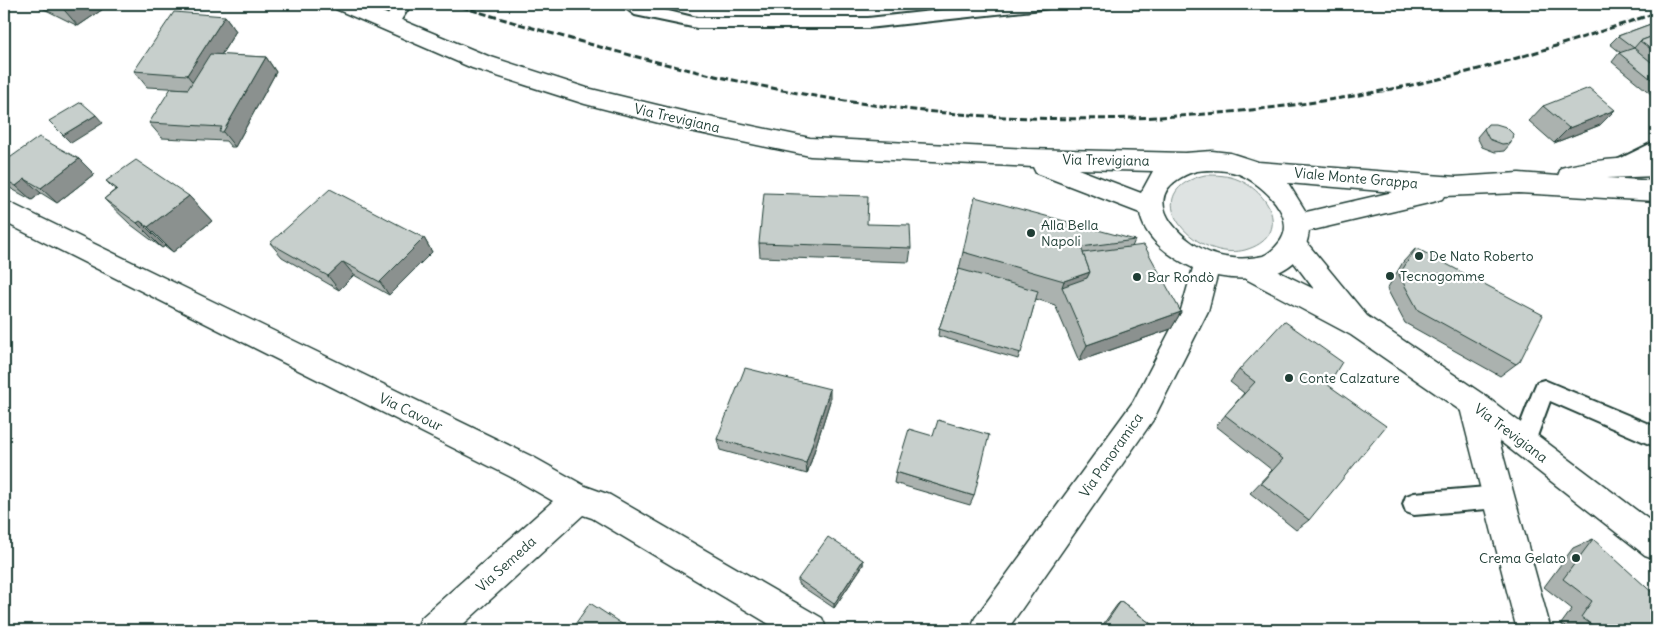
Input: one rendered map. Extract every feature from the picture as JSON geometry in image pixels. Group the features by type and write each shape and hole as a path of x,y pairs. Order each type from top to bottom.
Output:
{"main road":[{"name":"Via Trevigiana","path":"344,4 480,62 585,96 690,122 810,147 1027,158 1185,162 1208,159 1232,162 1255,171 1271,182 1284,195 1293,209 1295,234 1361,328"},
{"name":"Via Trevigiana","path":"1027,158 1151,207"},
{"name":"Via Trevigiana","path":"1185,162 1170,169 1159,179 1152,192 1151,207 1156,224 1168,241 1185,255 1207,265 1230,270 1253,270 1270,265 1284,256 1295,234"},
{"name":"Viale Monte Grappa","path":"1519,183 1619,167 1656,167"},
{"name":"Viale Monte Grappa","path":"1255,171 1456,186 1519,183 1656,191"},
{"name":"Viale Monte Grappa","path":"1295,234 1456,186"},
{"name":"Via Cavour","path":"4,210 524,468 578,498 599,505 810,630"},
{"name":"Via Panoramica","path":"987,630 1143,411 1194,311 1207,265"},
{"name":"Via Trevigiana","path":"1253,270 1361,328 1474,404 1656,544"},
{"path":"1474,404 1534,630"},
{"name":"Via Semeda","path":"433,630 578,498"}],"lane":[{"path":"390,24 403,4"},
{"path":"628,4 641,11 697,23 868,23 1042,4"},
{"path":"1619,167 1656,148"},
{"path":"1524,443 1544,389 1656,437"},
{"path":"1414,504 1498,496"}],"shaded area":[{"path":"1205,175 1235,178 1251,186 1268,205 1272,215 1272,226 1268,236 1259,244 1245,250 1226,251 1208,246 1191,236 1179,224 1173,210 1174,196 1184,184"}],"building":[{"path":"174,12 225,16 187,75 134,71"},
{"path":"1656,22 1656,35 1640,41 1634,48 1618,36"},
{"path":"1656,35 1656,53 1640,41"},
{"path":"1634,48 1656,66 1656,83 1619,53"},
{"path":"210,54 266,57 223,132 219,132 222,127 149,123 171,88 188,89"},
{"path":"1589,88 1615,110 1569,128 1543,106"},
{"path":"81,102 96,115 63,135 49,121"},
{"path":"1488,124 1506,127 1513,134 1511,143 1502,144 1489,139 1484,129"},
{"path":"39,137 79,159 41,188 25,179 16,186 4,179 4,162"},
{"path":"136,160 189,196 148,227 140,221 137,223 104,199 117,189 106,181"},
{"path":"330,189 424,238 380,282 343,262 328,276 270,243"},
{"path":"764,193 868,196 867,224 910,225 911,248 759,243"},
{"path":"975,197 1135,240 1081,247 1090,272 1064,281 963,252"},
{"path":"1144,245 1181,312 1087,345 1062,287 1087,278 1090,272 1083,253"},
{"path":"1416,248 1543,315 1520,361 1516,364 1418,310 1399,275"},
{"path":"959,269 1038,291 1021,353 939,329"},
{"path":"1284,321 1342,362 1328,385 1386,426 1309,520 1261,483 1283,459 1225,415 1255,382 1239,370"},
{"path":"745,368 830,389 806,463 717,439"},
{"path":"938,420 989,435 974,496 896,472 909,429 933,436"},
{"path":"828,537 863,560 834,604 798,579"},
{"path":"1593,539 1656,596 1656,625 1654,630 1599,630 1581,617 1592,601 1563,579"},
{"path":"1121,601 1159,630 1101,630"},
{"path":"590,603 625,626 622,630 571,630"},
{"path":"717,623 730,630 713,630"}],"railway":[{"path":"452,4 672,66 784,90 897,108 1024,118 1089,119 1217,113 1281,107 1344,98 1439,79 1502,63 1656,13"}],"place":[{"name":"Alla Bella Napoli","path":"1031,233"},
{"name":"De Nato Roberto","path":"1419,256"},
{"name":"Tecnogomme","path":"1390,276"},
{"name":"Bar Rondò","path":"1137,277"},
{"name":"Conte Calzature","path":"1289,378"},
{"name":"Crema Gelato","path":"1576,558"}]}
